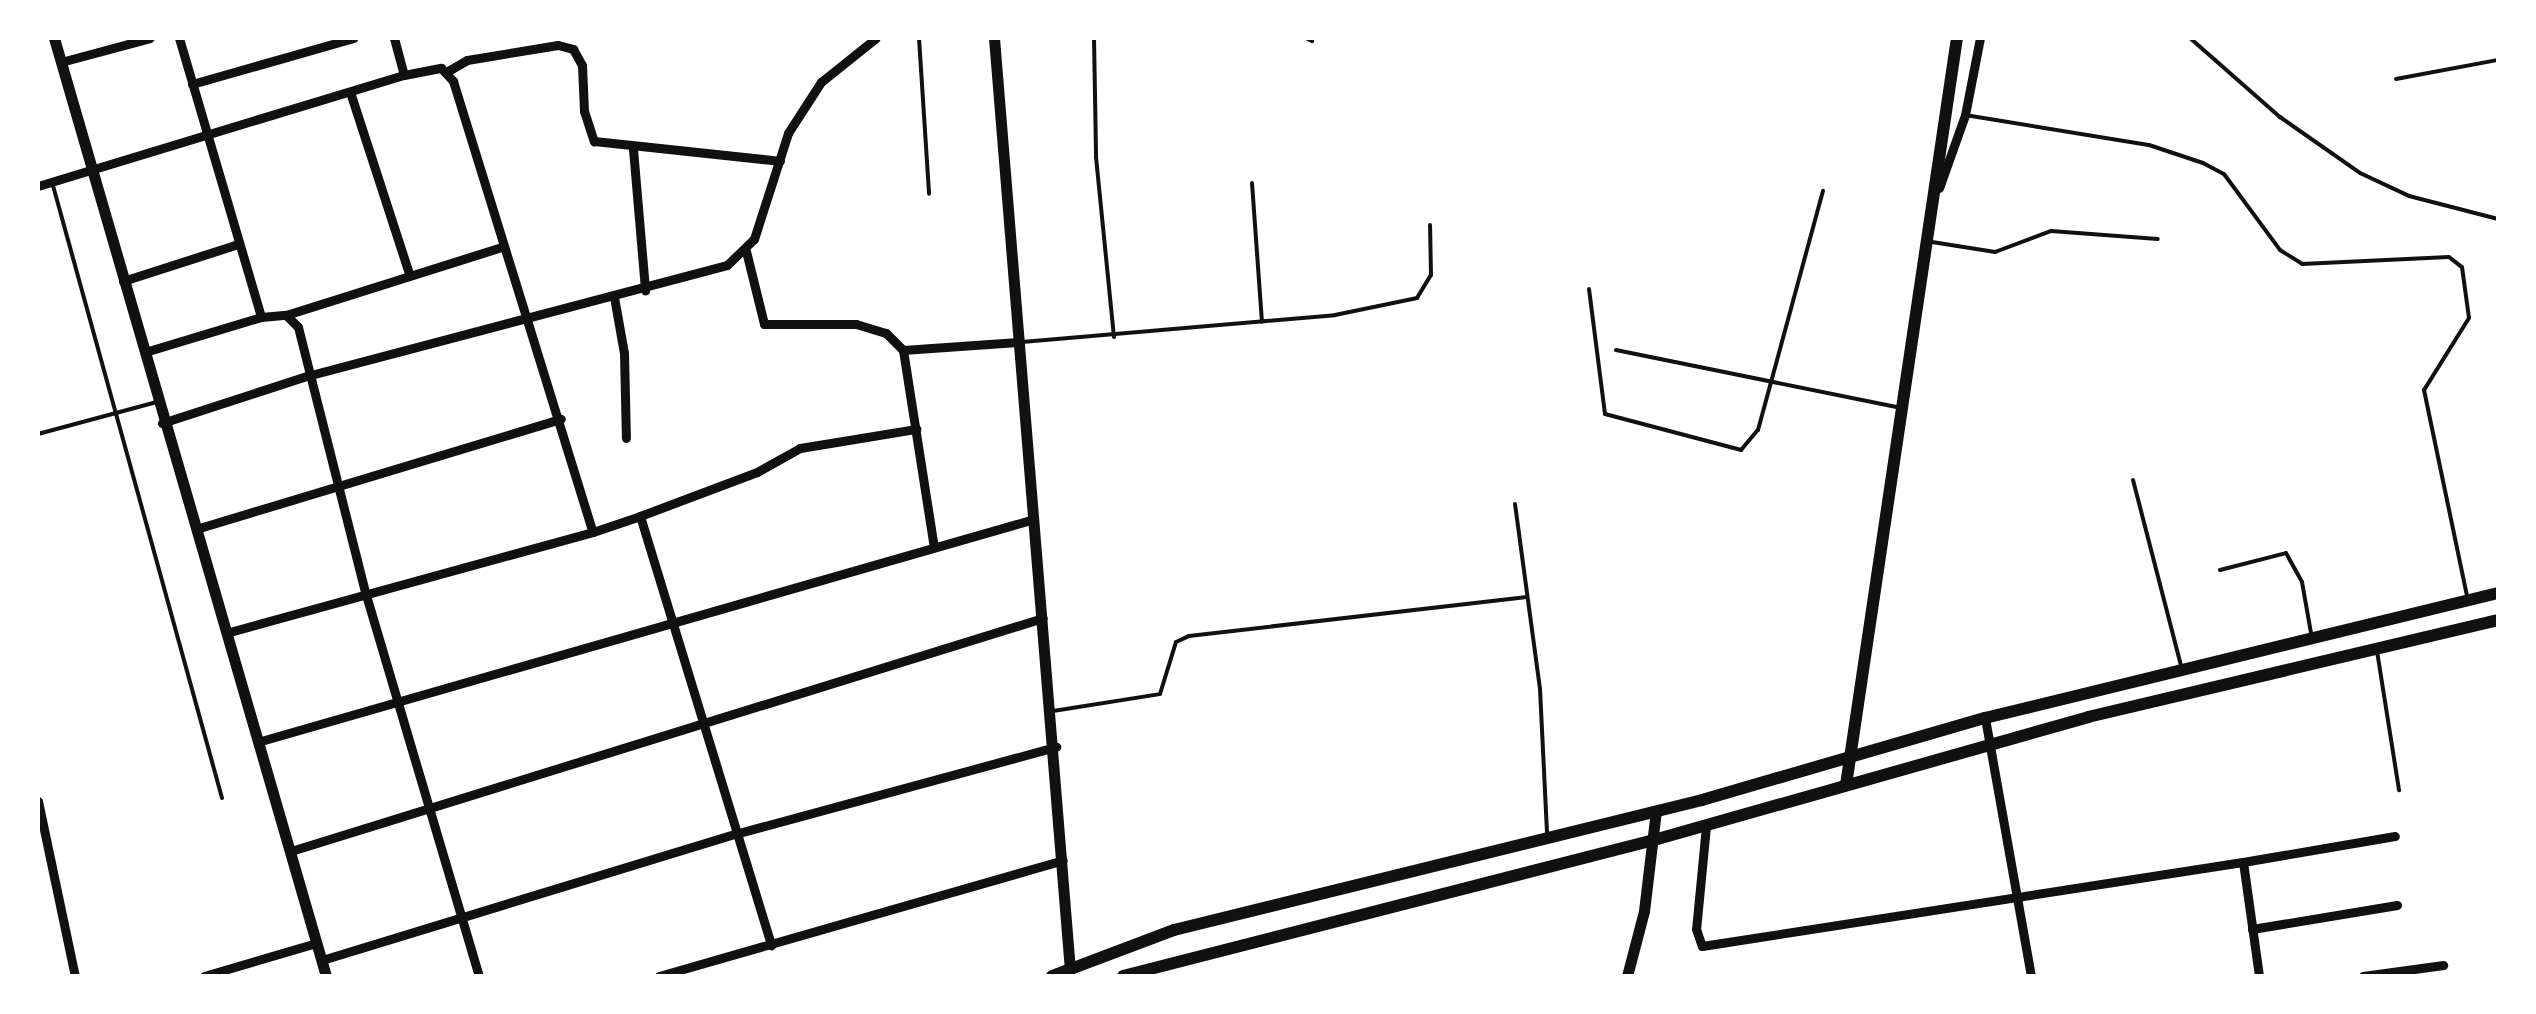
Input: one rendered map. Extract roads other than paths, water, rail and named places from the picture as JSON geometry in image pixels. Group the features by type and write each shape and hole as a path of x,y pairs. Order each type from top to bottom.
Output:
{"main road":[{"path":"1846,785 1957,38"},
{"path":"1052,976 1070,973 1174,930 1656,811 1985,718 2498,593"},
{"path":"1124,976 1706,826 1989,743 2498,620"}],"street":[{"path":"54,38 162,423 261,741 326,976"},
{"path":"61,62 150,38"},
{"path":"178,38 261,317"},
{"path":"192,84 354,38"},
{"path":"394,38 404,75"},
{"path":"876,38 821,82 788,133 746,251 764,324 856,324 886,333 903,350 934,547"},
{"path":"994,38 1066,859 1070,973"},
{"path":"1933,204 1965,114 1980,38"},
{"path":"38,186 351,95 404,75 448,70 467,60 571,43 582,65 589,135 632,149 780,161"},
{"path":"448,70 502,246 562,419 593,532"},
{"path":"351,95 409,273"},
{"path":"632,149 645,290"},
{"path":"123,281 238,244"},
{"path":"144,352 261,317 286,315 502,246"},
{"path":"162,423 306,376 529,315 712,271 746,251"},
{"path":"614,296 624,353 626,438"},
{"path":"286,315 298,327 306,376 366,595 479,976"},
{"path":"903,350 1018,342"},
{"path":"196,529 338,482 562,419"},
{"path":"226,633 593,532 758,472 800,448 916,429"},
{"path":"640,516 675,618 735,834 771,945"},
{"path":"261,741 479,683 675,618 1034,519"},
{"path":"291,852 433,812 1044,618"},
{"path":"1985,718 2032,976"},
{"path":"322,960 735,834 1056,747"},
{"path":"38,801 75,976"},
{"path":"1627,976 1654,840 1656,811"},
{"path":"1706,826 1696,930 1702,946 2017,901 2395,836"},
{"path":"659,976 1066,859"},
{"path":"2243,862 2259,976"},
{"path":"2252,928 2397,905"},
{"path":"204,976 316,942"},
{"path":"2363,976 2443,965"}],"lane":[{"path":"919,38 930,194"},
{"path":"1094,38 1096,156 1114,337"},
{"path":"1306,38 1312,41"},
{"path":"2190,38 2280,117 2360,173 2409,196 2498,219"},
{"path":"2396,79 2498,60"},
{"path":"1965,114 2149,145 2203,163 2224,174 2280,250 2302,264 2449,256 2462,266 2469,318 2424,390 2469,600"},
{"path":"52,182 119,412 222,798"},
{"path":"1252,183 1262,322"},
{"path":"1588,288 1600,406 1613,418 1741,450 1758,430 1823,191"},
{"path":"1018,342 1262,322 1416,298 1430,275 1430,225"},
{"path":"1927,242 1995,252 2051,231 2158,239"},
{"path":"1616,350 1904,409"},
{"path":"38,434 157,402"},
{"path":"2133,480 2182,669"},
{"path":"1514,504 1540,689 1548,837"},
{"path":"2220,570 2286,553 2302,582 2312,638"},
{"path":"1052,711 1160,694 1176,642 1189,636 1525,597"},
{"path":"2376,649 2399,790"}]}
